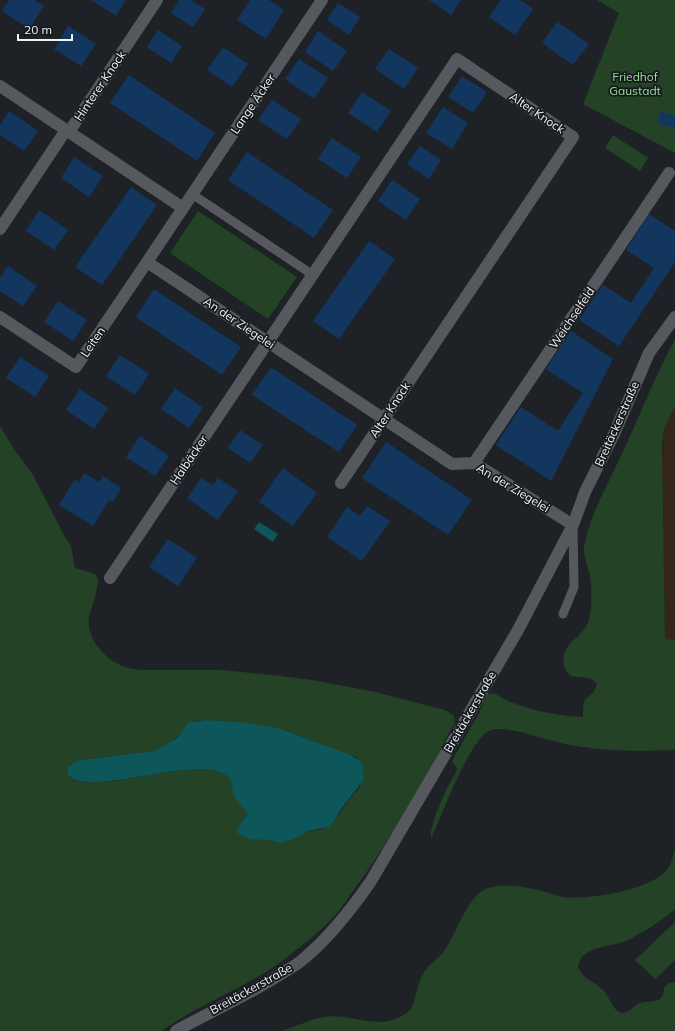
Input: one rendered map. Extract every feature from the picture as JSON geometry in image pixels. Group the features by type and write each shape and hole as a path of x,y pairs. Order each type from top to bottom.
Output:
{"street":[{"name":"Hinterer Knock","path":"68,131 158,0"},
{"name":"Lange Äcker","path":"183,208 322,0"},
{"name":"Alter Knock","path":"268,342 457,59 573,136 341,483"},
{"path":"0,86 183,208 147,262"},
{"path":"0,229 68,131"},
{"name":"Weichselfeld","path":"474,463 669,172"},
{"name":"An der Ziegelei","path":"147,262 452,464 474,463 573,525"},
{"name":"Leiten","path":"0,317 76,368 147,262"},
{"name":"Breitäckerstraße","path":"176,1031 268,982 300,962 330,934 371,881 518,630 573,525 585,492 614,434 648,353 675,317"},
{"name":"Halbäcker","path":"110,578 268,342"}],"lane":[{"path":"192,194 313,275"},
{"path":"563,614 574,587 573,525"}],"shaded area":[{"path":"675,406 675,640 665,639 662,467 664,429"}],"green space":[{"name":"Friedhof Gaustadt","path":"597,0 675,0 675,153 583,104 619,13"},
{"path":"613,135 648,158 640,171 605,148"},
{"path":"198,211 297,277 268,319 170,253"},
{"path":"675,339 675,406 664,429 662,445 665,639 675,640 675,750 610,750 561,743 507,729 492,730 487,732 479,740 471,751 431,839 431,831 436,813 457,770 452,761 480,711 486,695 493,693 513,703 539,711 565,716 583,717 585,699 594,692 597,684 588,678 574,677 570,675 566,671 563,657 568,646 586,626 590,615 591,582 584,552 586,537 599,502 660,368"},
{"path":"0,426 16,452 32,473 71,546 75,568 95,574 98,579 89,618 90,631 92,638 100,650 116,663 128,668 140,670 223,670 312,680 375,692 445,710 453,715 455,719 454,725 433,764 403,815 375,860 342,907 316,934 277,965 178,1020 162,1031 0,1031","holes":["206,720 242,722 278,728 356,757 364,772 364,777 359,788 332,824 323,829 307,831 293,839 274,841 240,835 238,832 238,827 247,815 244,806 228,777 211,770 168,772 97,782 79,781 67,775 68,766 79,760 154,751 175,739 193,721"]},
{"path":"675,849 675,909 657,923 626,941 597,948 585,954 579,962 578,967 586,978 604,991 613,1006 621,1013 630,1010 640,1003 660,999 665,987 670,983 675,982 675,1031 282,1031 325,1017 335,1016 381,1022 390,1021 407,1013 412,1005 424,972 449,944 468,906 474,898 488,888 507,885 520,886 562,897 573,898 617,893 632,889 657,878 668,869"},
{"path":"675,922 675,960 655,979 635,960"}],"water":[{"path":"259,522 278,534 273,542 254,529"},
{"path":"206,720 242,722 278,728 349,754 360,761 363,766 364,777 362,782 329,827 307,831 298,837 282,843 268,840 250,839 240,835 237,832 238,827 247,815 246,811 235,798 232,782 229,778 213,770 170,772 98,782 80,781 67,775 68,766 79,760 154,751 177,738 189,722"}],"building":[{"path":"9,0 34,0 44,6 29,29 2,11"},
{"path":"91,0 126,0 116,16"},
{"path":"179,0 191,0 205,9 193,27 171,13"},
{"path":"250,0 269,0 284,10 266,39 237,20"},
{"path":"429,0 461,0 451,15"},
{"path":"501,0 520,0 533,9 515,35 489,17"},
{"path":"338,3 360,17 349,35 327,20"},
{"path":"557,22 589,44 573,65 542,43"},
{"path":"68,26 96,44 81,66 54,49"},
{"path":"158,30 182,46 171,63 147,47"},
{"path":"318,31 347,51 333,71 305,52"},
{"path":"223,47 248,64 232,87 207,70"},
{"path":"389,49 418,68 404,89 375,69"},
{"path":"299,59 328,78 314,99 285,79"},
{"path":"129,75 215,133 197,161 110,103"},
{"path":"462,76 487,92 473,113 448,97"},
{"path":"362,92 391,111 377,132 348,113"},
{"path":"272,100 301,119 287,139 258,120"},
{"path":"443,107 468,123 452,149 426,133"},
{"path":"9,111 38,131 24,151 0,135 0,125"},
{"path":"661,111 675,116 675,129 657,123"},
{"path":"332,138 361,157 347,178 318,159"},
{"path":"420,146 441,160 429,179 407,164"},
{"path":"247,152 333,210 314,238 228,180"},
{"path":"74,157 103,176 89,197 61,178"},
{"path":"392,180 420,199 406,220 378,201"},
{"path":"131,187 157,205 102,285 75,267"},
{"path":"39,210 68,230 54,250 26,231"},
{"path":"649,214 675,231 675,262 619,346 579,320 603,285 631,303 654,268 626,250"},
{"path":"369,241 395,259 339,339 313,321"},
{"path":"8,266 37,286 23,306 0,291 0,278"},
{"path":"154,289 241,347 222,375 136,317"},
{"path":"58,301 87,320 73,341 44,322"},
{"path":"571,331 613,359 551,481 496,445 521,407 558,431 583,393 546,369"},
{"path":"120,355 149,374 135,395 106,376"},
{"path":"20,357 49,376 35,397 6,378"},
{"path":"271,367 357,425 339,452 252,395"},
{"path":"175,388 203,408 189,428 161,409"},
{"path":"80,389 108,408 94,429 66,410"},
{"path":"240,430 263,445 250,463 228,448"},
{"path":"140,436 169,456 155,476 126,457"},
{"path":"386,442 472,500 448,535 362,478"},
{"path":"283,468 317,493 293,526 259,502"},
{"path":"84,473 99,482 103,476 121,488 113,502 109,500 93,526 59,505 75,479 79,482"},
{"path":"201,478 213,485 218,478 238,491 218,520 187,498"},
{"path":"367,506 390,521 362,561 327,537 347,507 360,516"},
{"path":"168,539 197,558 178,586 149,567"}]}
